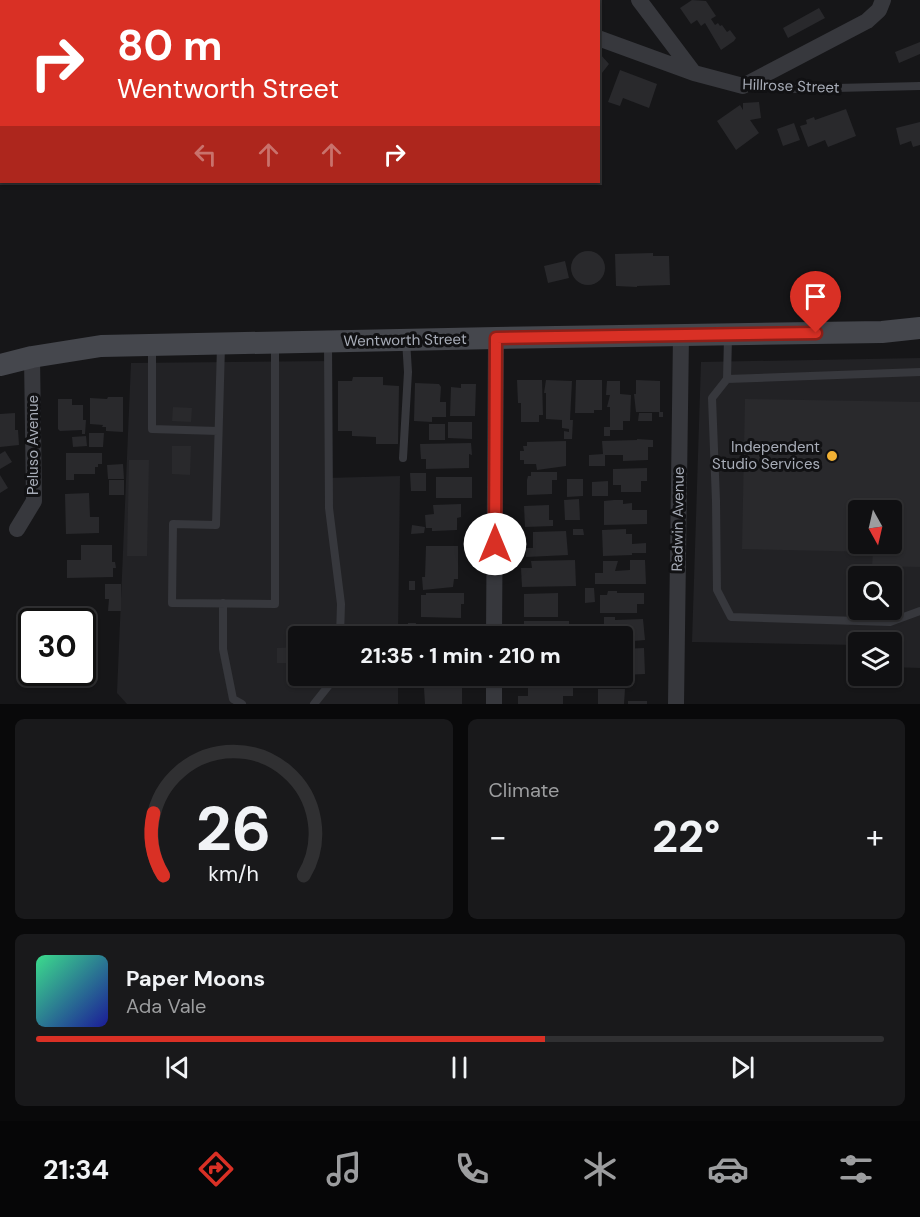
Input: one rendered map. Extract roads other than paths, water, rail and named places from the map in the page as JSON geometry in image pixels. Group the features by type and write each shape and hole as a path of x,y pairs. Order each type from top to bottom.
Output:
{"main road":[{"name":"Wentworth Street","path":"0,365 32,357 101,346 882,332 920,328"}],"street":[{"path":"639,0 694,73"},
{"path":"742,86 867,21 879,10 883,0"},
{"name":"Hillrose Street","path":"600,39 694,73 742,86"},
{"name":"Radwin Avenue","path":"676,704 681,335"},
{"path":"494,626 496,338"},
{"name":"Peluso Avenue","path":"17,529 34,501 32,357"},
{"path":"494,686 494,704"}],"lane":[{"name":"Hillrose Street","path":"742,86 794,89 920,86"},
{"path":"728,334 727,379 712,398 717,590 731,617 890,622 920,611"},
{"path":"403,458 408,372 406,340"},
{"path":"328,341 329,508 341,604 340,626"},
{"path":"221,344 216,525 173,524 172,603 275,604 274,342"},
{"path":"152,345 152,429 218,431"},
{"path":"727,379 920,372"},
{"path":"223,603 223,649 234,699 242,704"},
{"path":"314,704 328,686"}],"place":[{"name":"Independent Studio Services","path":"832,456"}]}
